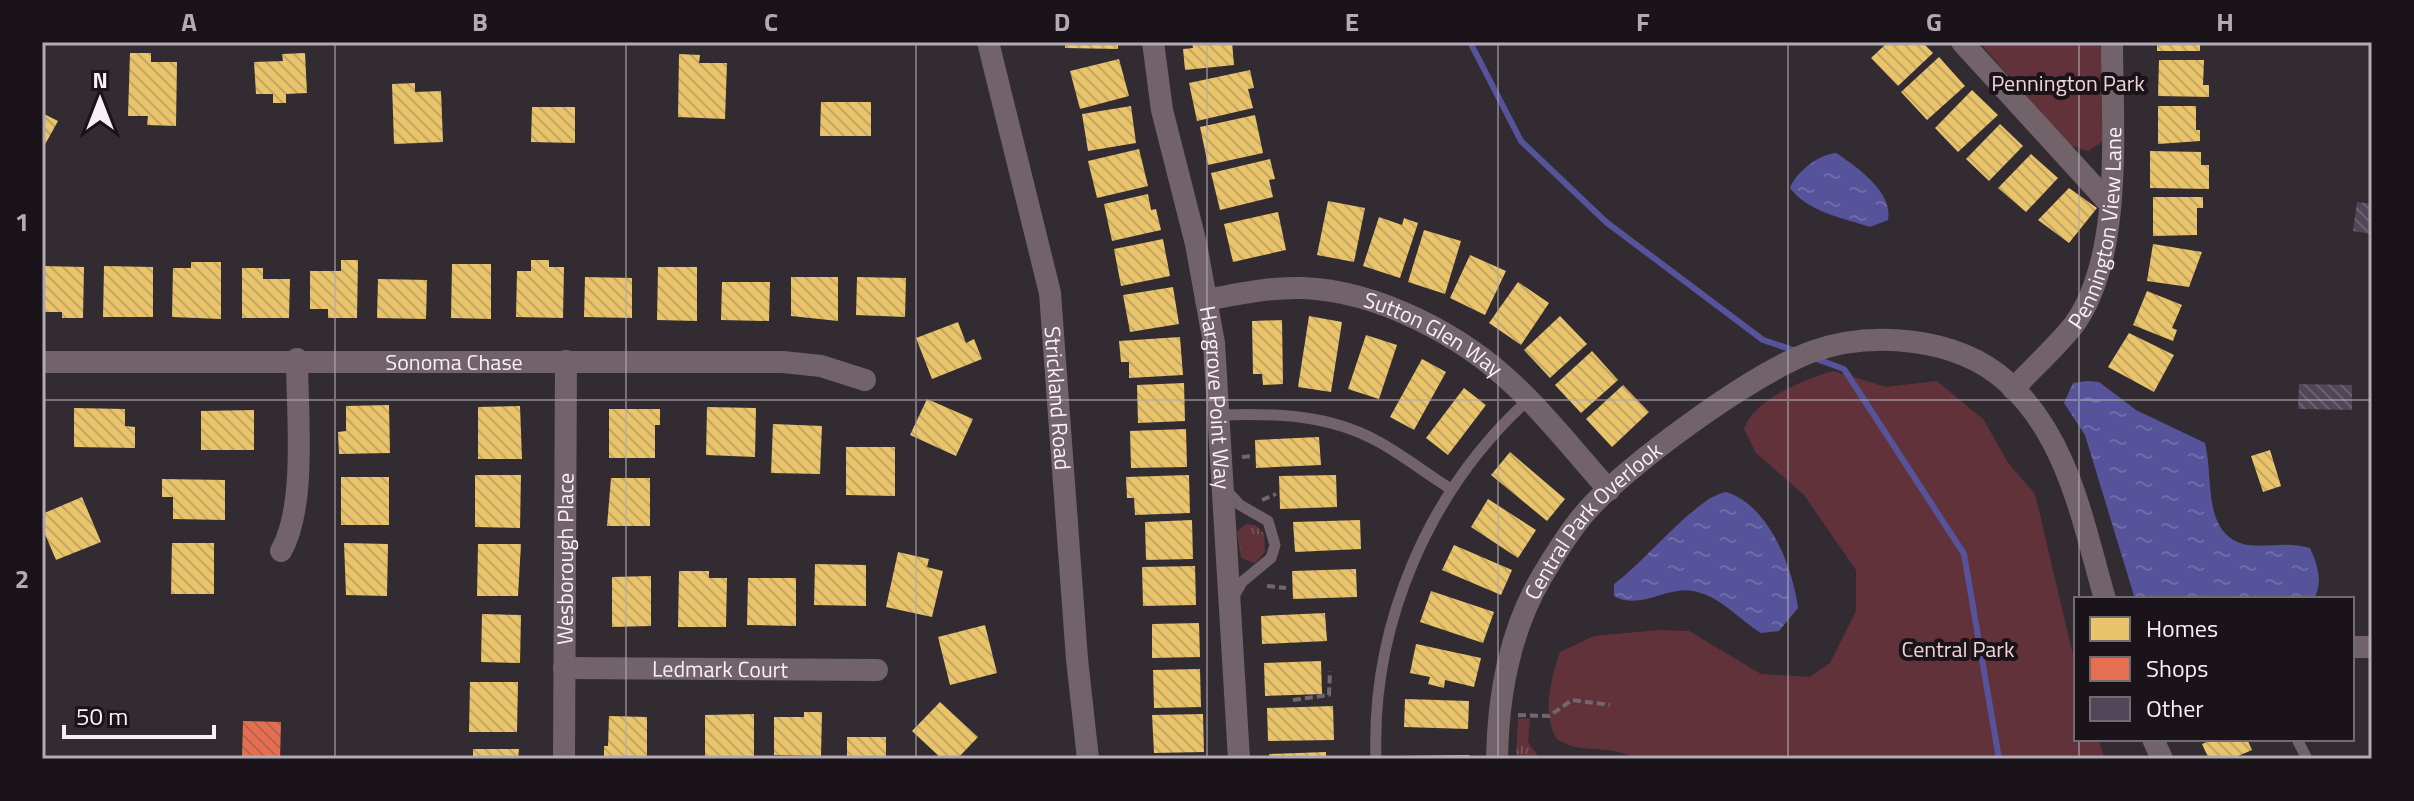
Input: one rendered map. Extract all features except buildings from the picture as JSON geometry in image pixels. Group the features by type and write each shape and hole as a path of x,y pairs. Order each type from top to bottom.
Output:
{"street":[{"name":"Strickland Road","path":"988,42 1050,293 1077,659 1088,759"},
{"name":"Hargrove Point Way","path":"1153,42 1162,110 1196,244 1214,343 1239,759"},
{"path":"1962,42 2109,203"},
{"name":"Pennington View Lane","path":"2013,389 2074,324 2095,281 2107,242 2112,42"},
{"name":"Sutton Glen Way","path":"1206,300 1284,288 1349,295 1396,311 1467,348 1528,400 1609,490"},
{"name":"Central Park Overlook","path":"1497,759 1504,680 1526,608 1568,534 1586,511 1609,490 1720,405 1798,358 1841,344 1892,340 1941,350 1977,362 2013,389"},
{"path":"281,551 290,532 296,505 297,359"},
{"name":"Sonoma Chase","path":"42,362 297,359 803,363 865,380"},
{"name":"Wesborough Place","path":"564,759 566,361"},
{"path":"2013,389 2040,421 2064,463 2104,597"},
{"name":"Ledmark Court","path":"564,668 877,670"}],"lane":[{"path":"1376,759 1378,691 1393,621 1417,552 1451,489 1483,445 1528,400"},
{"path":"1218,415 1278,414 1346,426 1380,442 1451,489"},
{"path":"1222,480 1232,499 1268,521 1275,545 1266,564 1237,589 1230,615"},
{"path":"2298,741 2307,759"}],"path":[{"path":"1262,500 1276,494"},
{"path":"1267,586 1286,588"},
{"path":"1293,700 1329,695 1330,671"},
{"path":"1516,715 1549,716 1572,700 1610,705"}],"green space":[{"name":"Pennington Park","path":"1979,42 2110,42 2105,140 2088,151 2069,145"},
{"name":"Central Park","path":"1833,371 1886,387 1937,381 1984,420 2008,463 2035,494 2074,660 2074,741 2099,741 2105,759 1637,759 1615,751 1576,747 1557,739 1549,718 1549,707 1560,652 1594,636 1659,630 1689,631 1761,674 1810,677 1830,663 1856,611 1856,570 1804,495 1756,453 1744,429 1758,408 1769,399"},
{"path":"1246,524 1255,525 1264,534 1265,552 1255,563 1241,558 1237,532"},
{"path":"1518,718 1530,719 1528,742 1540,759 1516,759"}],"water":[{"path":"1836,153 1863,173 1879,190 1888,210 1888,220 1870,227 1838,217 1806,203 1790,188 1809,165"},
{"path":"2099,382 2136,410 2205,443 2212,504 2223,530 2233,540 2248,545 2310,548 2318,574 2315,597 2134,597 2085,435 2064,403 2073,383"},
{"path":"1726,492 1755,510 1766,524 1791,575 1798,608 1779,631 1761,633 1721,603 1693,591 1683,590 1634,601 1614,596 1614,584 1685,518 1714,496"}],"waterway":[{"path":"1470,42 1521,141 1606,222 1763,340 1796,351"},
{"path":"1814,358 1844,369 1964,554 1999,759"}]}
